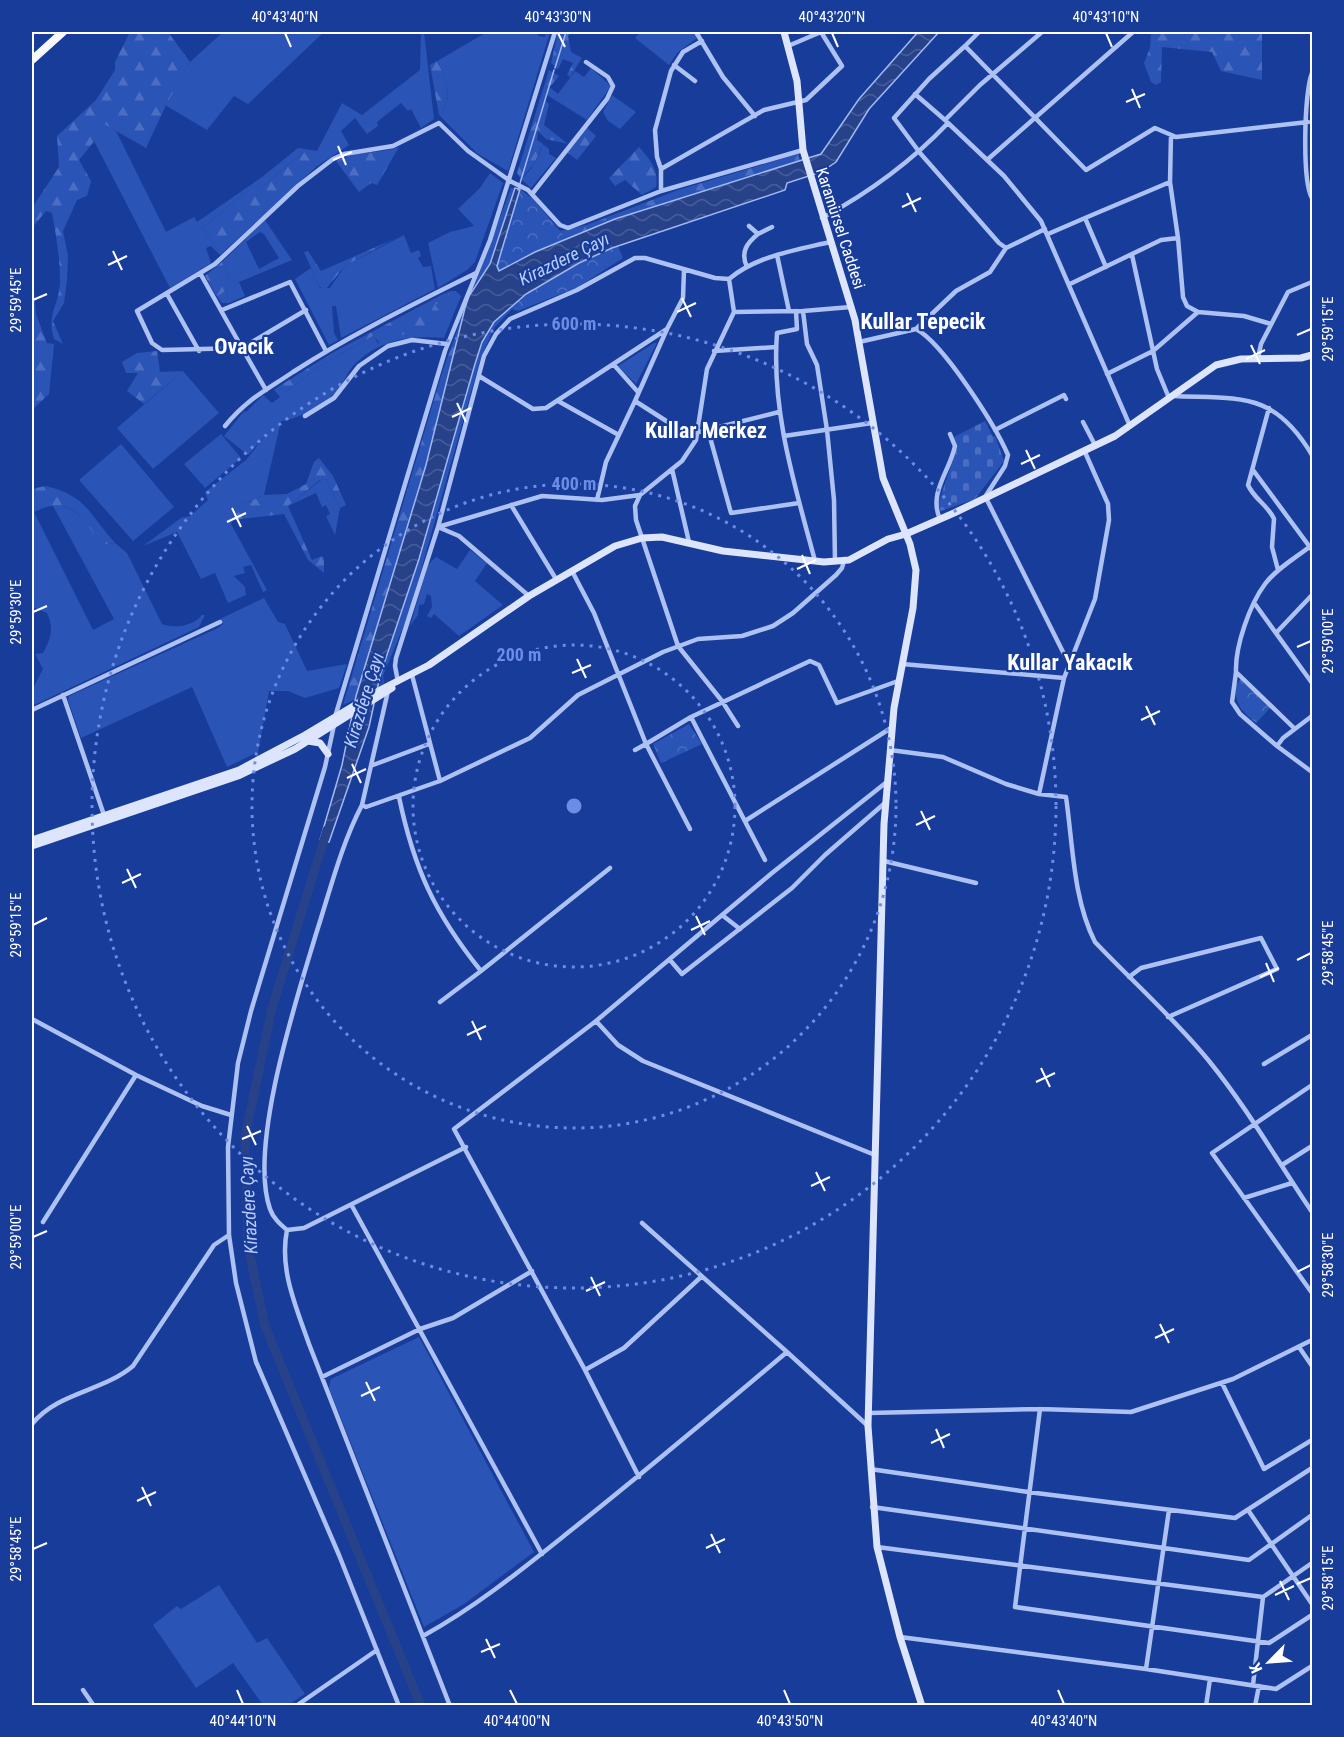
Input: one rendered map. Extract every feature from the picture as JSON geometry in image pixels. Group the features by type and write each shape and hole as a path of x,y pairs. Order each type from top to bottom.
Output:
{"main road":[{"path":"32,60 63,32"},
{"name":"Karamürsel Caddesi","path":"784,32 789,46 799,104 803,150 822,218 852,307 872,423 888,494 906,534 915,562 916,586 891,728 886,802 868,1426 872,1507 877,1547 900,1637 922,1706"},
{"path":"32,846 225,777 280,749 443,657 529,596 608,548 642,538 662,537 723,551 815,561 844,561 888,539 940,519 1095,445 1130,426 1216,365 1258,358 1301,358 1312,355"},
{"path":"32,840 228,781 308,741 339,716"},
{"path":"308,741 320,742 328,754"}],"street":[{"path":"399,1706 256,1362 236,1282 229,1235 227,1189 231,1115 238,1063 250,1011 328,754 447,344 512,182 555,32"},
{"path":"696,32 723,77 754,116"},
{"path":"661,170 768,109 799,104 842,66 821,32 789,46"},
{"path":"980,32 915,94 894,118 920,153 1006,248"},
{"path":"822,218 861,196 920,153 946,122 993,74 1042,32"},
{"path":"987,160 1133,32"},
{"path":"661,191 661,170 657,157 655,130 674,64 683,52 702,41"},
{"path":"965,46 1086,170 1155,128 1161,128 1171,135 1308,122"},
{"path":"532,194 612,90 611,80 586,62"},
{"path":"674,64 695,81"},
{"path":"1312,73 1306,94 1308,122 1306,179 1312,198"},
{"path":"915,94 987,160 1016,190 1045,228 1130,426"},
{"path":"306,310 242,348 199,351 166,351 152,343 137,311 216,264 298,186 333,159 344,154 393,146 436,123 442,124 468,151 512,182 523,186 565,229 661,191 803,150"},
{"path":"1171,135 1170,182 1183,297 1187,306 1198,312 1244,316 1271,324"},
{"path":"1048,234 1170,182"},
{"path":"1085,218 1106,267"},
{"path":"749,226 759,234"},
{"path":"747,267 744,258 745,249 759,234 772,227"},
{"path":"859,342 916,329 956,291 990,272 1006,248 1045,228"},
{"path":"1070,284 1166,238 1178,238"},
{"path":"398,682 395,662 438,526 478,376 499,328 510,319 577,290 630,259 645,258 684,270 729,279 747,267 777,255 830,242"},
{"path":"777,255 797,329 777,333 779,412 799,503 815,561"},
{"path":"1132,255 1161,384 1170,397 1237,398 1254,401 1269,408 1288,422 1312,455"},
{"path":"597,500 606,462 617,434 683,298 684,270"},
{"path":"200,273 266,390"},
{"path":"225,426 243,405 326,351 386,317 476,273"},
{"path":"438,526 549,495 597,500 640,495 686,458 699,432 704,383 714,351 725,335 734,312 729,279"},
{"path":"222,310 290,282 326,351"},
{"path":"1258,358 1271,324 1288,292 1312,282"},
{"path":"167,294 199,351"},
{"path":"734,312 803,311 852,307"},
{"path":"803,311 807,344 817,365 827,430 834,500 835,562"},
{"path":"1107,374 1153,351 1198,312"},
{"path":"478,376 535,410 558,401 667,329"},
{"path":"916,329 928,338 957,371 995,430 1008,458 985,498 1070,666"},
{"path":"305,416 334,398 359,366 388,346 412,340 447,344"},
{"path":"714,351 776,347"},
{"path":"614,365 638,392"},
{"path":"995,430 1064,395 1066,399"},
{"path":"558,401 617,434"},
{"path":"635,401 696,440"},
{"path":"1269,408 1248,485 1252,495 1270,511 1274,519 1272,548 1278,570"},
{"path":"699,432 779,412"},
{"path":"1083,422 1095,445"},
{"path":"784,436 872,423"},
{"path":"708,430 731,513 799,503"},
{"path":"940,519 936,507 937,494 955,449 950,434"},
{"path":"1039,794 1064,678 1095,598 1110,514 1108,504 1084,450"},
{"path":"672,469 689,542"},
{"path":"1253,471 1312,547 1278,570 1266,583 1255,604 1235,653 1236,672 1232,702 1240,714 1312,772"},
{"path":"640,495 635,512 678,646 722,701 738,726"},
{"path":"511,505 556,579"},
{"path":"438,526 459,536 529,596"},
{"path":"362,805 372,807 440,781 530,738 558,716 572,699 678,646 698,639 747,635 773,626 793,613 841,570 844,561"},
{"path":"572,569 619,674 646,744 690,829"},
{"path":"1276,633 1312,595"},
{"path":"1255,604 1312,683"},
{"path":"32,710 220,622"},
{"path":"635,750 722,701 810,661 819,665 837,703 898,681"},
{"path":"901,664 1064,678"},
{"path":"1236,672 1295,729"},
{"path":"412,675 440,781"},
{"path":"384,691 373,765 362,805 347,838 324,909 278,1071 269,1126 266,1180 271,1212 287,1230 284,1252 287,1273 299,1316 450,1706"},
{"path":"63,695 105,818"},
{"path":"1277,746 1312,716"},
{"path":"691,717 765,860"},
{"path":"745,821 891,728"},
{"path":"373,765 429,744"},
{"path":"890,750 943,757 1006,784 1039,794 1066,797 1086,924 1095,942 1211,1063 1254,1122 1312,1212"},
{"path":"639,1477 585,1370 466,1147 454,1130 596,1021 722,915 888,781"},
{"path":"399,797 412,852 425,884 447,926 481,971"},
{"path":"670,960 682,974 799,883 825,855 886,802"},
{"path":"884,861 976,883"},
{"path":"440,1002 610,868"},
{"path":"722,915 740,929"},
{"path":"1129,977 1141,968 1261,938 1277,969 1168,1017"},
{"path":"32,1019 136,1075 202,1106 231,1115"},
{"path":"596,1021 618,1045 643,1060 875,1155"},
{"path":"1264,1064 1312,1035"},
{"path":"43,1222 136,1075"},
{"path":"1312,1085 1254,1122 1212,1153 1312,1293"},
{"path":"1282,1165 1312,1146"},
{"path":"287,1230 304,1228 352,1206 466,1147"},
{"path":"1244,1198 1292,1183"},
{"path":"352,1206 542,1554"},
{"path":"642,1223 868,1426"},
{"path":"32,1424 41,1413 56,1402 122,1375 133,1366 214,1245 229,1235"},
{"path":"322,1377 420,1329 460,1314 532,1271"},
{"path":"585,1370 624,1348 701,1277"},
{"path":"869,1413 1040,1409 1131,1412 1222,1383 1312,1340"},
{"path":"1299,1347 1312,1366"},
{"path":"423,1636 470,1606 542,1554 639,1477 787,1353"},
{"path":"1222,1383 1264,1469 1312,1440"},
{"path":"1040,1409 1015,1606 1150,1628 1269,1642 1312,1615"},
{"path":"870,1469 1028,1492 1236,1518 1312,1468"},
{"path":"872,1507 1249,1560 1312,1515"},
{"path":"1146,1669 1150,1628 1169,1510"},
{"path":"1248,1510 1312,1604"},
{"path":"877,1547 1263,1597 1312,1563"},
{"path":"1255,1706 1263,1597"},
{"path":"900,1637 1146,1669 1276,1689 1312,1666"},
{"path":"296,1705 377,1650"},
{"path":"1206,1706 1210,1679"},
{"path":"83,1690 94,1706"}],"green space":[{"path":"130,32 168,32 190,62 167,103 146,148 97,120 96,139 79,160 91,181 87,196 77,200 63,231 68,256 67,280 64,303 53,321 63,344 54,339 52,330 52,315 60,280 59,254 52,213 46,211 32,228 32,208 59,167 57,136 96,100 115,70 115,62"},
{"path":"223,32 324,32 248,104 234,96 207,130 165,105 190,62"},
{"path":"421,32 424,32 434,119 421,128 411,109 408,111 401,103 377,122 378,126 367,134 355,118 341,131 349,145 316,167 304,152 258,190 248,190 203,228 220,255 211,246 206,248 211,263 170,288 94,141 97,119 116,131 166,232 194,217 197,222 262,177 298,148 317,151 342,103 362,115 420,70"},
{"path":"487,32 538,32 538,36 545,37 546,32 550,32 508,171 478,154 439,115 444,110 448,96 444,74 437,61"},
{"path":"558,32 571,32 568,36 571,52 582,58 570,77 567,75 573,63 563,59 558,69 551,63"},
{"path":"640,32 694,32 697,38 678,52 669,65 635,38"},
{"path":"1151,32 1262,32 1262,80 1221,71 1212,52 1162,47 1161,82 1156,85 1151,82 1144,63 1150,48"},
{"path":"437,61 444,74 448,96 444,110 439,115 430,65"},
{"path":"591,68 611,86 587,120 547,95 549,87 558,94 575,71 584,77"},
{"path":"549,70 559,76 549,88 545,100 549,104 544,125 568,144 546,139 538,131 537,140 543,144 534,164 521,179 517,173"},
{"path":"612,95 636,112 620,129 608,121 603,112"},
{"path":"587,128 596,136 577,160 567,152"},
{"path":"543,144 549,149 549,154 556,158 531,188 521,179 534,163"},
{"path":"399,147 377,185 371,183 359,192 336,161 351,156"},
{"path":"639,147 653,165 657,181 656,187 642,195 625,180 615,186 609,178"},
{"path":"304,152 316,167 220,255 203,228 248,190 258,190"},
{"path":"798,154 800,161 615,219 567,239 560,231 587,225 678,190"},
{"path":"490,173 503,183 475,262 467,270 438,288 428,243 450,232 474,226 458,209 480,188"},
{"path":"511,188 515,188 490,264 474,287"},
{"path":"520,189 533,199 567,239 499,271 497,266"},
{"path":"265,220 292,260 239,282 245,296 229,303 222,303 217,297 226,291 231,282 222,262","holes":["260,232 264,234 279,258 259,269 246,242"]},
{"path":"404,235 411,253 419,250 421,256 418,258 423,267 431,266 435,289 341,338 336,306 332,306 334,333 338,340 329,345 295,279 311,268 320,288 330,288 345,266"},
{"path":"394,239 345,266 325,290 319,286 304,252 308,251 321,271"},
{"path":"618,246 623,258 578,287 518,311 509,308 520,298 560,272"},
{"path":"222,262 231,282 230,288 217,297 205,276"},
{"path":"32,265 36,314 47,343 54,344 49,394 32,410"},
{"path":"456,291 461,296 444,338 408,338 375,349 355,364 337,391 329,398 302,415 281,421 264,495 235,508 231,524 267,590 263,592 251,565 243,567 245,573 234,576 245,587 246,595 228,603 215,573 201,579 177,532 143,546 181,518 190,516 208,500 205,492 246,460 269,431 248,455 224,436 244,411 246,412 263,395 272,403 280,397 274,390 278,387 285,392 321,365 373,336 378,343 433,322 434,305 448,298 448,294 445,293"},
{"path":"445,293 449,294 448,298 435,305 439,310 433,322 381,344 373,336 321,365 285,392 278,387 332,353"},
{"path":"465,308 426,465 356,699 343,705 442,373"},
{"path":"509,308 512,309 494,328 481,357 409,613 383,676 384,683 378,686 419,559 482,342 494,322"},
{"path":"657,343 636,384 618,366"},
{"path":"157,351 160,372 183,371 144,404 127,391 138,373 126,373 122,362 137,353"},
{"path":"183,371 219,413 153,469 117,428"},
{"path":"985,421 993,437 995,436 1004,461 975,499 941,511 938,504 957,448 954,437"},
{"path":"221,434 241,458 205,488 184,464"},
{"path":"121,444 174,507 133,541 79,480"},
{"path":"319,458 333,476 346,505 340,508 326,479 320,480 288,506 312,560 322,556 324,558 324,573 308,560 284,514 232,520 235,508 264,495 287,494 306,484 314,462"},
{"path":"326,479 340,508 335,535 326,516 330,514 326,505 322,507 316,493 288,506 321,480"},
{"path":"45,486 78,500 115,543 102,545 80,516 65,506 45,507 32,513 32,489"},
{"path":"52,504 61,505 76,512 102,545 115,543 127,553 162,624 184,626 205,615 199,627 32,706 32,690 43,669 35,654 43,653 50,638 51,629 47,613 35,608 32,610 32,513 34,512 93,630 114,619"},
{"path":"470,550 487,563 475,581 503,605 459,636 434,614 431,618 427,616 432,607 431,596 427,594 424,604 419,605 418,615 410,626 428,565 436,557 457,569"},
{"path":"264,598 278,622 285,624 307,671 347,664 339,688 305,698 288,691 269,691 258,752 227,767 192,687 81,738 68,700 69,696 218,628 223,624 220,619"},
{"path":"1241,679 1270,708 1256,723 1237,701 1236,684"},
{"path":"689,724 702,744 661,763 653,744"},
{"path":"419,1337 534,1552 464,1604 424,1627 329,1388 331,1379"},
{"path":"219,1585 257,1643 267,1638 305,1694 288,1705 263,1705 233,1663 196,1688 153,1625 177,1606 181,1609"}],"water":[{"path":"918,32 939,32 869,109 836,162 821,172 787,183 785,190 612,248 579,263 526,294 494,322 482,342 475,364 419,559 380,676 369,727 329,842 320,840 342,765 356,696 426,465 465,308 469,296 490,264 515,188 520,189 497,266 499,271 535,252 615,219 821,154 859,99"}],"waterway":[{"path":"555,68 566,32"},
{"path":"518,190 554,70"},
{"name":"Kirazdere Çayı","path":"327,830 272,1008 245,1137 248,1246 265,1326 421,1706"}],"district":[{"name":"Kullar Tepecik","path":"923,321"},
{"name":"Ovacık","path":"244,346"},
{"name":"Kullar Merkez","path":"706,430"},
{"name":"Kullar Yakacık","path":"1070,662"}]}
